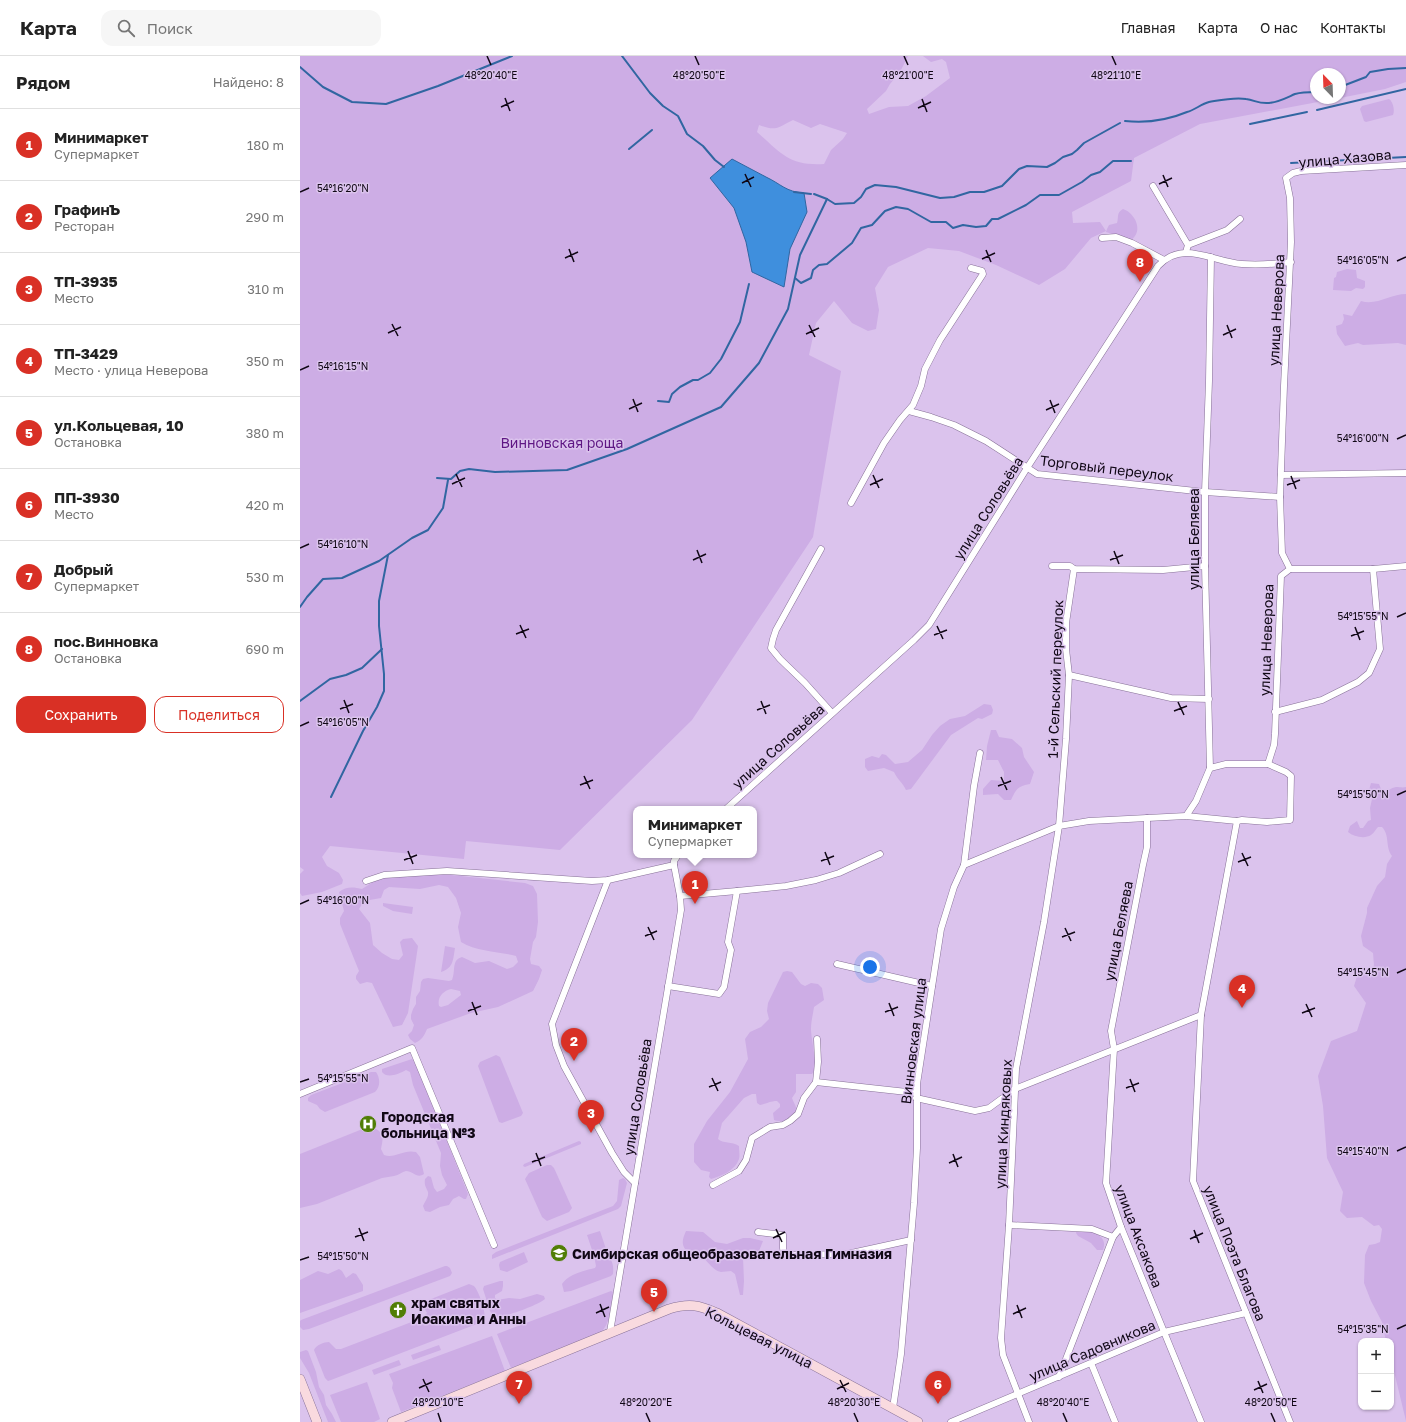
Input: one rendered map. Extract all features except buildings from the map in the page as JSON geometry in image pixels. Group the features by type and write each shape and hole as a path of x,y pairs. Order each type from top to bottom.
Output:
{"street":[{"name":"улица Хазова","path":"1286,178 1293,173 1302,171 1406,165"},
{"name":"улица Неверова","path":"1268,764 1274,745 1281,576 1290,569 1282,553 1280,497 1292,216 1286,178"},
{"path":"1153,186 1188,245 1186,252"},
{"path":"1188,245 1227,230 1240,219"},
{"path":"1102,238 1116,237 1132,243 1164,260 1186,252 1240,264 1291,262"},
{"name":"улица Беляева","path":"1186,816 1196,801 1210,768 1204,566 1211,257"},
{"name":"улица Соловьёва","path":"729,806 929,625 1027,468 1153,273 1164,260"},
{"path":"851,503 884,443 900,420 909,411 921,386 925,369 940,340 983,274 982,271 971,268"},
{"name":"Торговый переулок","path":"909,411 931,417 960,428 986,441 1037,474 1205,492 1280,497"},
{"path":"1281,475 1406,473"},
{"path":"821,549 776,630 772,639 771,648 832,713"},
{"path":"1052,566 1070,566 1074,569 1163,570 1186,569 1204,566"},
{"path":"1290,569 1373,569 1406,566"},
{"name":"1-й Сельский переулок","path":"1059,826 1069,676 1066,649 1066,623 1074,569"},
{"path":"1275,712 1322,700 1358,682 1369,673 1380,649 1373,569"},
{"path":"1069,676 1171,698 1209,699"},
{"name":"Винновская улица","path":"893,1408 901,1354 914,1203 917,1149 916,1095 941,929 954,887 964,865 974,786 980,753"},
{"path":"964,865 1059,826 1089,821 1186,816 1237,821 1267,822 1290,820 1291,776 1286,772 1268,764 1226,764 1210,768"},
{"name":"улица Беляева","path":"1114,1049 1111,1031 1144,865 1148,818"},
{"path":"816,1082 916,1095 975,1111 988,1108 1015,1089 1200,1015 1237,821"},
{"name":"улица Киндяковых","path":"1029,1422 1003,1356 1001,1338 1009,1225 1016,1069 1044,922 1059,826"},
{"path":"680,896 786,886 816,880 839,873 880,854"},
{"path":"366,881 384,875 447,871 592,881 608,880 674,865 676,858"},
{"name":"улица Соловьёва","path":"610,1332 681,910 674,865"},
{"path":"608,880 552,1024 556,1045 564,1066 612,1153 624,1172 635,1183"},
{"path":"668,986 719,994 724,987 730,955 728,942 737,891"},
{"path":"837,964 932,986"},
{"name":"улица Поэта Благова","path":"1200,1015 1193,1181 1290,1422"},
{"path":"713,1185 739,1171 746,1160 752,1138 770,1127 783,1125 798,1114 804,1098 816,1082 818,1062 817,1039"},
{"path":"300,1094 412,1048 494,1245"},
{"name":"улица Аксакова","path":"1114,1049 1106,1183 1121,1227 1201,1422"},
{"path":"1009,1225 1092,1229 1113,1237"},
{"path":"1059,1377 1113,1237 1121,1227"},
{"path":"758,1232 783,1235 782,1248 784,1254 788,1255 847,1254 911,1240"},
{"name":"Кольцевая улица","path":"392,1422 610,1332 682,1305 693,1305 705,1308 918,1422"},
{"name":"улица Садовникова","path":"951,1422 1164,1332 1246,1312"},
{"path":"1092,1363 1115,1422"},
{"path":"300,1379 317,1422"}],"green space":[{"name":"Винновская роща","path":"300,56 908,56 900,72 886,91 867,109 869,114 889,107 908,106 926,96 950,78 946,62 942,59 931,62 923,56 1406,56 1406,82 1385,89 1346,97 1346,68 1310,68 1310,103 1200,124 1134,158 1131,181 1072,212 1073,223 1100,222 1106,231 1091,238 1065,269 1039,285 996,265 959,251 928,248 888,267 875,288 879,310 876,329 868,331 852,323 834,301 816,323 809,355 841,371 813,537 692,720 560,850 466,841 464,859 330,846 322,857 327,866 339,873 343,880 342,884 322,892 302,896 300,893 300,874 304,870 300,867","holes":["793,120 811,128 820,124 847,133 831,150 824,164 802,163 786,157 757,132 759,125 777,128"]},
{"path":"1389,99 1393,106 1393,115 1366,122 1364,121 1360,109 1362,106"},
{"path":"1123,209 1131,214 1136,223 1137,232 1131,240 1106,232 1109,225 1117,223 1119,214"},
{"path":"1347,269 1356,270 1357,278 1365,281 1365,287 1363,289 1356,288 1351,291 1333,290 1334,278 1336,277 1337,272"},
{"path":"1406,294 1406,345 1398,343 1363,345 1358,343 1345,346 1337,334 1336,326 1342,324 1344,319 1343,314 1352,316 1361,301 1372,302"},
{"path":"984,704 991,705 993,710 992,714 982,719 978,718 951,735 911,789 906,790 894,772 884,768 868,771 865,767 865,759 872,756 879,758 882,754 886,755 895,764 908,762 922,750 940,726 950,719 965,716"},
{"path":"991,730 996,730 999,737 1012,739 1022,748 1024,757 1034,772 1030,784 1018,789 1014,793 1011,800 1004,800 998,794 983,795 983,789 991,780 1004,781 1004,772 998,760 986,760 987,746"},
{"path":"1371,783 1379,784 1383,794 1394,787 1406,787 1406,1421 1394,1371 1394,1338 1385,1338 1382,1322 1364,1283 1365,1255 1369,1245 1380,1242 1382,1229 1379,1225 1374,1226 1362,1217 1347,1218 1340,1211 1343,1192 1327,1158 1323,1106 1318,1076 1331,1041 1357,1031 1366,1003 1354,986 1358,973 1371,975 1374,965 1373,953 1363,946 1361,936 1367,908 1377,886 1385,877 1387,864 1392,856 1386,834 1382,827 1378,827 1372,834 1366,837 1356,836 1348,832 1350,826 1357,821 1360,828 1363,828 1368,821 1371,820 1370,808 1372,799 1368,794"},
{"path":"420,874 442,874 525,883 533,886 537,894 538,922 536,937 533,942 530,959 531,964 539,966 542,970 533,991 498,1007 471,1013 427,1029 422,1038 415,1043 408,1035 412,1031 414,1025 411,1015 416,1004 416,997 420,991 421,982 423,979 452,980 455,963 462,957 475,963 489,961 507,969 513,967 518,962 516,956 481,950 461,942 458,927 461,913 456,898 448,887 439,885 420,889 389,887 384,890 381,898 364,901 359,909 370,923 373,945 382,953 392,959 399,960 403,955 400,942 403,939 412,938 418,946 408,1013 402,1025 393,1027 372,983 367,982 360,984 356,979 359,971 340,924 340,918 344,911 339,892 350,888 362,889 379,878","holes":["451,989 460,991 461,995 448,1005 441,1007 439,1006 440,997 445,991"]},
{"path":"383,903 413,907 412,914 393,911 383,906"},
{"path":"445,946 455,948 454,956 451,966 441,972"},
{"path":"783,972 792,972 801,984 805,986 811,983 818,984 822,988 824,1000 814,1007 811,1024 815,1059 814,1070 812,1074 796,1074 796,1092 792,1098 797,1111 791,1119 780,1121 774,1120 773,1113 780,1107 780,1104 777,1101 760,1105 757,1103 756,1094 752,1094 744,1098 722,1123 718,1139 722,1142 739,1146 739,1159 731,1170 723,1175 711,1179 709,1177 710,1172 701,1170 694,1162 694,1144 707,1121 730,1092 748,1059 745,1039 750,1032 761,1027 769,1019 767,1011 768,1003"},
{"path":"496,1055 500,1057 523,1113 521,1116 502,1123 499,1122 478,1066 480,1062"},
{"path":"412,1059 415,1061 468,1194 466,1199 459,1196 453,1199 449,1205 440,1207 430,1212 425,1211 423,1206 428,1194 425,1179 428,1176 431,1177 434,1188 437,1192 444,1189 447,1185 442,1175 440,1166 441,1153 413,1085 410,1072 406,1070 397,1074 387,1075 382,1072 382,1069"},
{"path":"371,1072 376,1072 379,1079 379,1085 375,1092 325,1112 317,1105 308,1101 308,1098 311,1095"},
{"path":"370,1126 378,1130 382,1135 383,1141 381,1149 384,1155 392,1156 411,1151 416,1152 420,1157 424,1174 419,1176 406,1171 396,1176 382,1178 317,1204 300,1208 300,1154"},
{"path":"579,1141 581,1144 525,1167 523,1166 524,1164"},
{"path":"547,1165 551,1165 554,1168 572,1208 569,1212 547,1221 542,1217 525,1179 529,1173"},
{"path":"623,1178 627,1183 621,1206 618,1209 492,1259 492,1255 496,1252 613,1206 617,1201 619,1180"},
{"path":"1077,1230 1093,1232 1101,1237 1104,1245 1103,1250 1097,1250 1091,1243 1078,1236 1076,1233"},
{"path":"600,1231 607,1252 599,1255 607,1256 611,1260 613,1274 571,1291 564,1292 562,1284 568,1278 577,1273 595,1268 596,1256 594,1256 587,1235"},
{"path":"686,1231 703,1232 715,1242 727,1244 743,1238 763,1241 759,1251 754,1255 748,1252 743,1257 743,1295 740,1295 735,1274 731,1271 717,1271 697,1253 692,1250 685,1249 683,1240"},
{"path":"524,1252 528,1262 507,1272 500,1270 500,1262"},
{"path":"445,1266 450,1268 452,1273 450,1276 309,1329 303,1330 300,1327 301,1320"},
{"path":"339,1269 346,1278 353,1273 356,1274 363,1285 363,1291 300,1313 300,1280 318,1271 328,1274"},
{"path":"503,1281 503,1286 502,1291 495,1295 497,1300 509,1298 520,1299 537,1294 544,1296 545,1299 521,1311 494,1317 490,1311 483,1289 484,1286"},
{"path":"469,1284 474,1286 482,1302 485,1320 482,1322 331,1380 328,1381 325,1378 314,1350 318,1345 329,1342 336,1349 341,1349 422,1318 427,1313 423,1306 426,1301"},
{"path":"611,1291 613,1292 610,1314 604,1329 600,1333 511,1368 497,1334"},
{"path":"492,1336 505,1371 401,1412 392,1388 393,1383 389,1374"},
{"path":"439,1345 441,1350 413,1360 411,1355"},
{"path":"306,1350 308,1351 316,1372 319,1387 324,1395 326,1405 336,1422 328,1422 309,1373 300,1358 300,1352"},
{"path":"399,1360 401,1365 374,1375 372,1370"},
{"path":"367,1382 380,1419 374,1422 341,1422 330,1395"}],"water":[{"path":"732,159 788,189 804,193 807,212 790,249 784,287 752,272 746,242 734,208 710,178"}],"waterway":[{"path":"300,67 323,87 352,102 386,104 438,86 512,56"},
{"path":"622,56 650,93 663,106 678,116 687,134 703,146 715,160 724,167"},
{"path":"1346,85 1366,77 1370,72 1406,68"},
{"path":"1317,110 1406,89"},
{"path":"1125,121 1133,122 1164,119 1180,115 1209,102 1241,98 1262,103 1269,103 1279,101 1298,93 1310,92"},
{"path":"1250,124 1307,112"},
{"path":"814,194 835,204 854,203 861,197 866,189 875,185 896,187 940,198 954,197 970,192 984,192 1002,186 1019,169 1027,166 1047,167 1055,163 1063,157 1072,154 1084,143 1120,123"},
{"path":"629,149 652,130"},
{"path":"1291,163 1406,157"},
{"path":"795,278 801,283 811,278 813,270 819,265 827,264 852,243 861,228 872,225 885,211 896,207 908,209 931,222 946,222 953,228 963,225 976,227 986,226 992,219 998,219 1026,205 1040,195 1059,195 1091,175 1100,172 1113,161 1131,161"},
{"path":"794,192 811,194"},
{"path":"437,478 451,479 460,471 469,469 495,472 567,470 627,449 721,407 759,363 788,309 800,255 827,199"},
{"path":"658,401 669,402 672,394 680,387 693,380 698,380 710,373 721,359 740,322 749,284"},
{"path":"300,607 323,579 342,578 379,561 412,538 428,530 443,508 448,480"},
{"path":"331,797 384,691 384,674 379,626 379,601 388,555"},
{"path":"300,701 330,679 346,675 362,668 382,649"}],"place":[{"name":"пос.Винновка","path":"1140,282"},
{"name":"Минимаркет","path":"695,904"},
{"name":"ТП-3429","path":"1242,1008"},
{"name":"ГрафинЪ","path":"574,1061"},
{"name":"Городская больница №3","path":"368,1124"},
{"name":"ТП-3935","path":"591,1133"},
{"name":"Симбирская общеобразовательная Гимназия","path":"559,1253"},
{"name":"храм святых Иоакима и Анны","path":"398,1310"},
{"name":"ул.Кольцевая, 10","path":"654,1312"},
{"name":"Добрый","path":"519,1404"},
{"name":"ПП-3930","path":"938,1404"}]}
